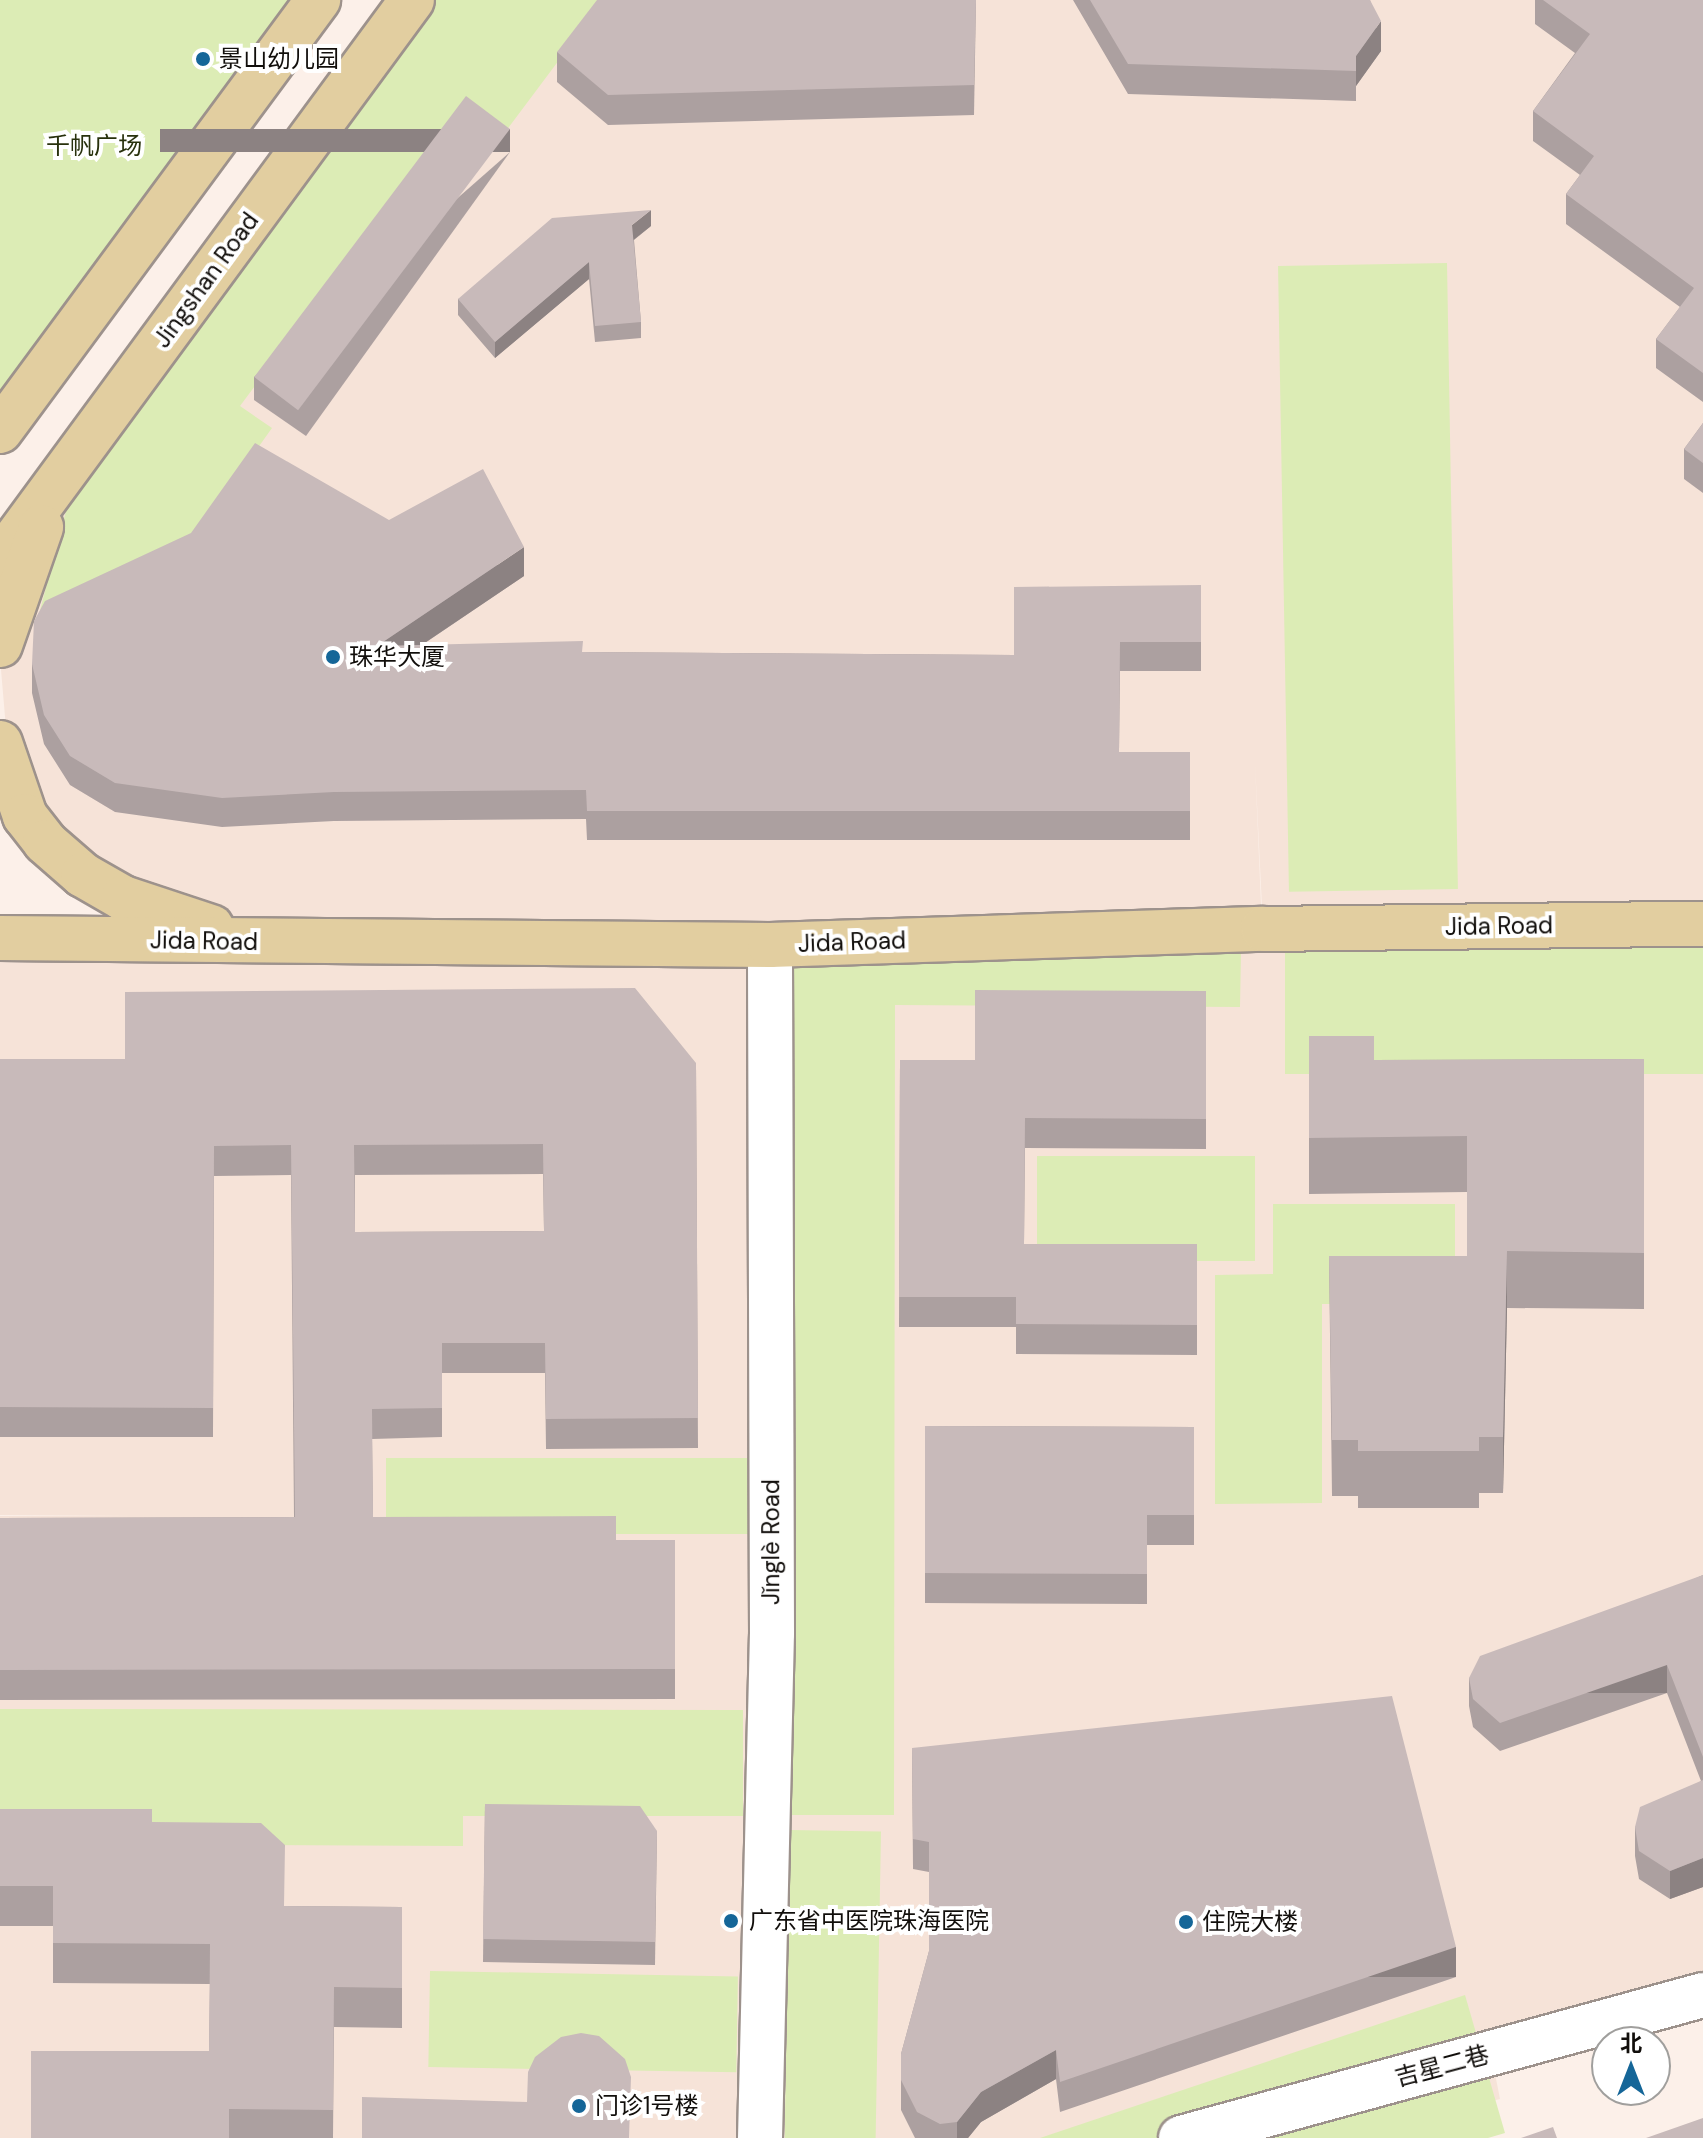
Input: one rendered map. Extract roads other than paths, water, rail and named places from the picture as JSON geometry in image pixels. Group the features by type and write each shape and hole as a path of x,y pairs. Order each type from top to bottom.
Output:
{"main road":[{"path":"0,431 318,0"},
{"name":"Jingshan Road","path":"0,560 412,0"},
{"path":"0,645 59,479"},
{"path":"0,743 25,816 45,842 83,875 172,917 268,942"},
{"name":"Jida Road","path":"0,938 770,945 1263,929 1703,924"}],"street":[{"name":"Jǐnglè Road","path":"760,2138 772,1633 770,945"},
{"name":"吉星二巷","path":"1181,2138 1703,1995"}],"place":[{"name":"景山幼儿园","path":"203,59"},
{"name":"珠华大厦","path":"333,657"},
{"name":"广东省中医院珠海医院","path":"731,1921"},
{"name":"住院大楼","path":"1186,1922"},
{"name":"门诊1号楼","path":"579,2106"}],"park label":[{"name":"千帆广场","path":"94,146"}]}
